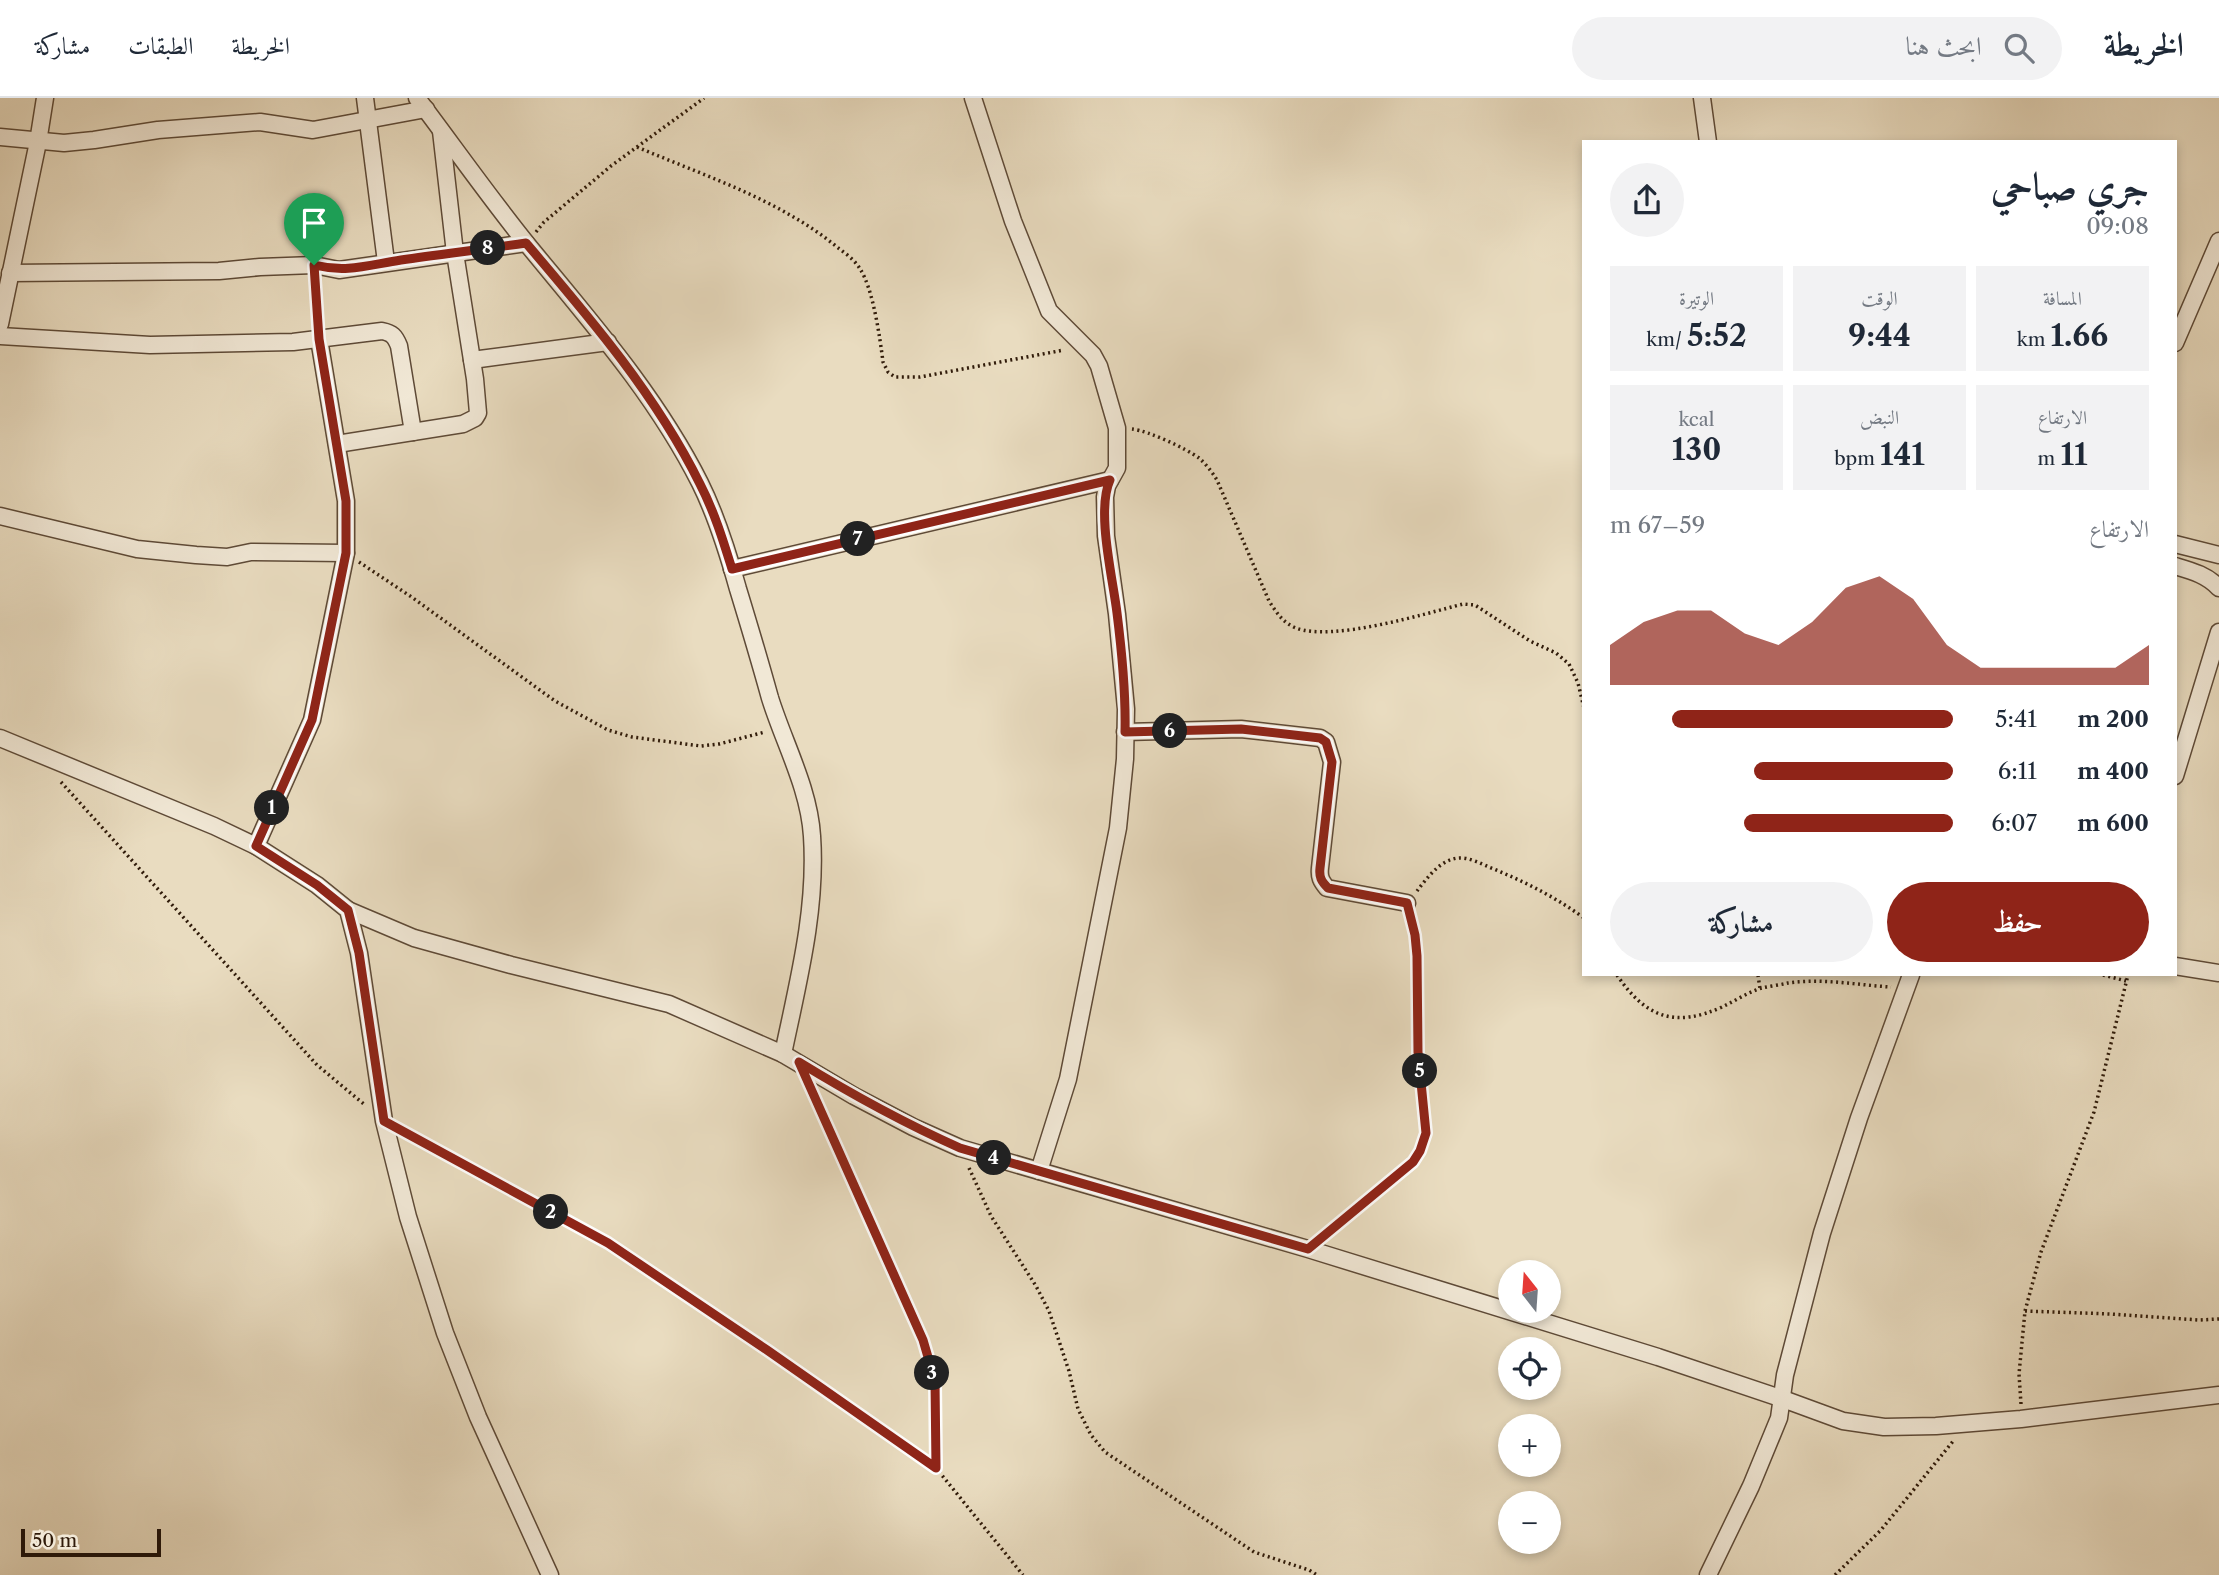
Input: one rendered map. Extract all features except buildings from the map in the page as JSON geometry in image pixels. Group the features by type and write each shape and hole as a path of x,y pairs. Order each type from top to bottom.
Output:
{"street":[{"path":"0,324 7,262 38,142 44,98"},
{"path":"365,98 386,262"},
{"path":"973,98 1013,221 1049,311 1100,366 1117,428 1117,468 1105,497 1106,536 1123,668 1125,759 1118,828 1068,1079 1039,1171"},
{"path":"1702,98 1708,140"},
{"path":"0,137 38,142 94,140 158,130 260,121 313,130 368,122 421,104 526,243 645,391 701,484 718,525 780,727 803,790 812,833 811,918 783,1054"},
{"path":"337,444 463,424 475,418 478,413 440,129"},
{"path":"2177,338 2219,241"},
{"path":"7,262 219,271 314,265 339,270 526,243"},
{"path":"0,336 150,345 293,342 390,332 399,346 413,432"},
{"path":"256,846 312,720 346,553 346,501 319,339"},
{"path":"472,360 608,342"},
{"path":"732,569 1110,480"},
{"path":"0,516 137,549 172,553 219,557 251,552 346,553"},
{"path":"2177,544 2219,555"},
{"path":"2177,567 2198,573 2219,588"},
{"path":"2177,769 2219,632"},
{"path":"1125,732 1241,729 1320,738 1326,742 1332,762 1319,876 1328,888 1407,903"},
{"path":"0,738 256,846 317,885 348,910 414,938 511,965 669,1003 783,1054 913,1127 960,1148 1308,1249 1658,1357 1843,1421 1884,1427 1968,1423 2219,1395"},
{"path":"348,910 359,953 384,1121 408,1217 445,1333 478,1417 550,1575"},
{"path":"2177,966 2219,973"},
{"path":"1708,1575 1779,1418 1785,1376 1822,1233 1859,1118 1909,981"}],"path":[{"path":"526,243 544,222 611,166 704,98"},
{"path":"637,147 744,192 802,221 851,258 866,281 884,362 888,372 895,377 920,377 1084,346"},
{"path":"314,265 319,339"},
{"path":"1117,428 1147,432 1199,458 1209,468 1217,480 1269,601 1280,618 1288,624 1311,631 1366,628 1463,604 1475,605 1556,653 1569,664 1582,700"},
{"path":"346,553 555,701 608,730 632,737 701,746 719,744 780,727"},
{"path":"36,755 317,1065 384,1121 608,1243 936,1468 1023,1575"},
{"path":"1308,1249 1413,1162 1426,1133 1418,1052 1417,956 1407,903 1429,875 1439,866 1460,858 1474,861 1528,883 1582,917"},
{"path":"1618,976 1643,1006 1660,1015 1675,1017 1697,1017 1760,989 1808,981 1909,981"},
{"path":"1758,976 1760,989"},
{"path":"2107,976 2126,981"},
{"path":"2021,1419 2019,1374 2025,1311 2041,1252 2094,1112 2128,976"},
{"path":"799,1062 923,1340 935,1381 936,1468"},
{"path":"960,1148 990,1216 1036,1286 1049,1311 1069,1371 1078,1409 1091,1435 1105,1452 1254,1552 1317,1575"},
{"path":"2025,1311 2219,1319"},
{"path":"1835,1575 1881,1530 1968,1423"}],"route":[{"path":"526,243 590,318 637,380 674,436 701,484 732,569 1110,480 1105,497 1106,536 1123,668 1125,732 1241,729 1320,738 1326,742 1332,762 1319,876 1328,888 1407,903 1417,956 1418,1052 1426,1133 1413,1162 1308,1249 960,1148 913,1127 799,1062 923,1340 935,1381 936,1468 608,1243 384,1121 359,953 348,910 317,885 256,846 312,720 348,535 346,501 319,339 314,265 331,270 351,269 526,243"}]}
